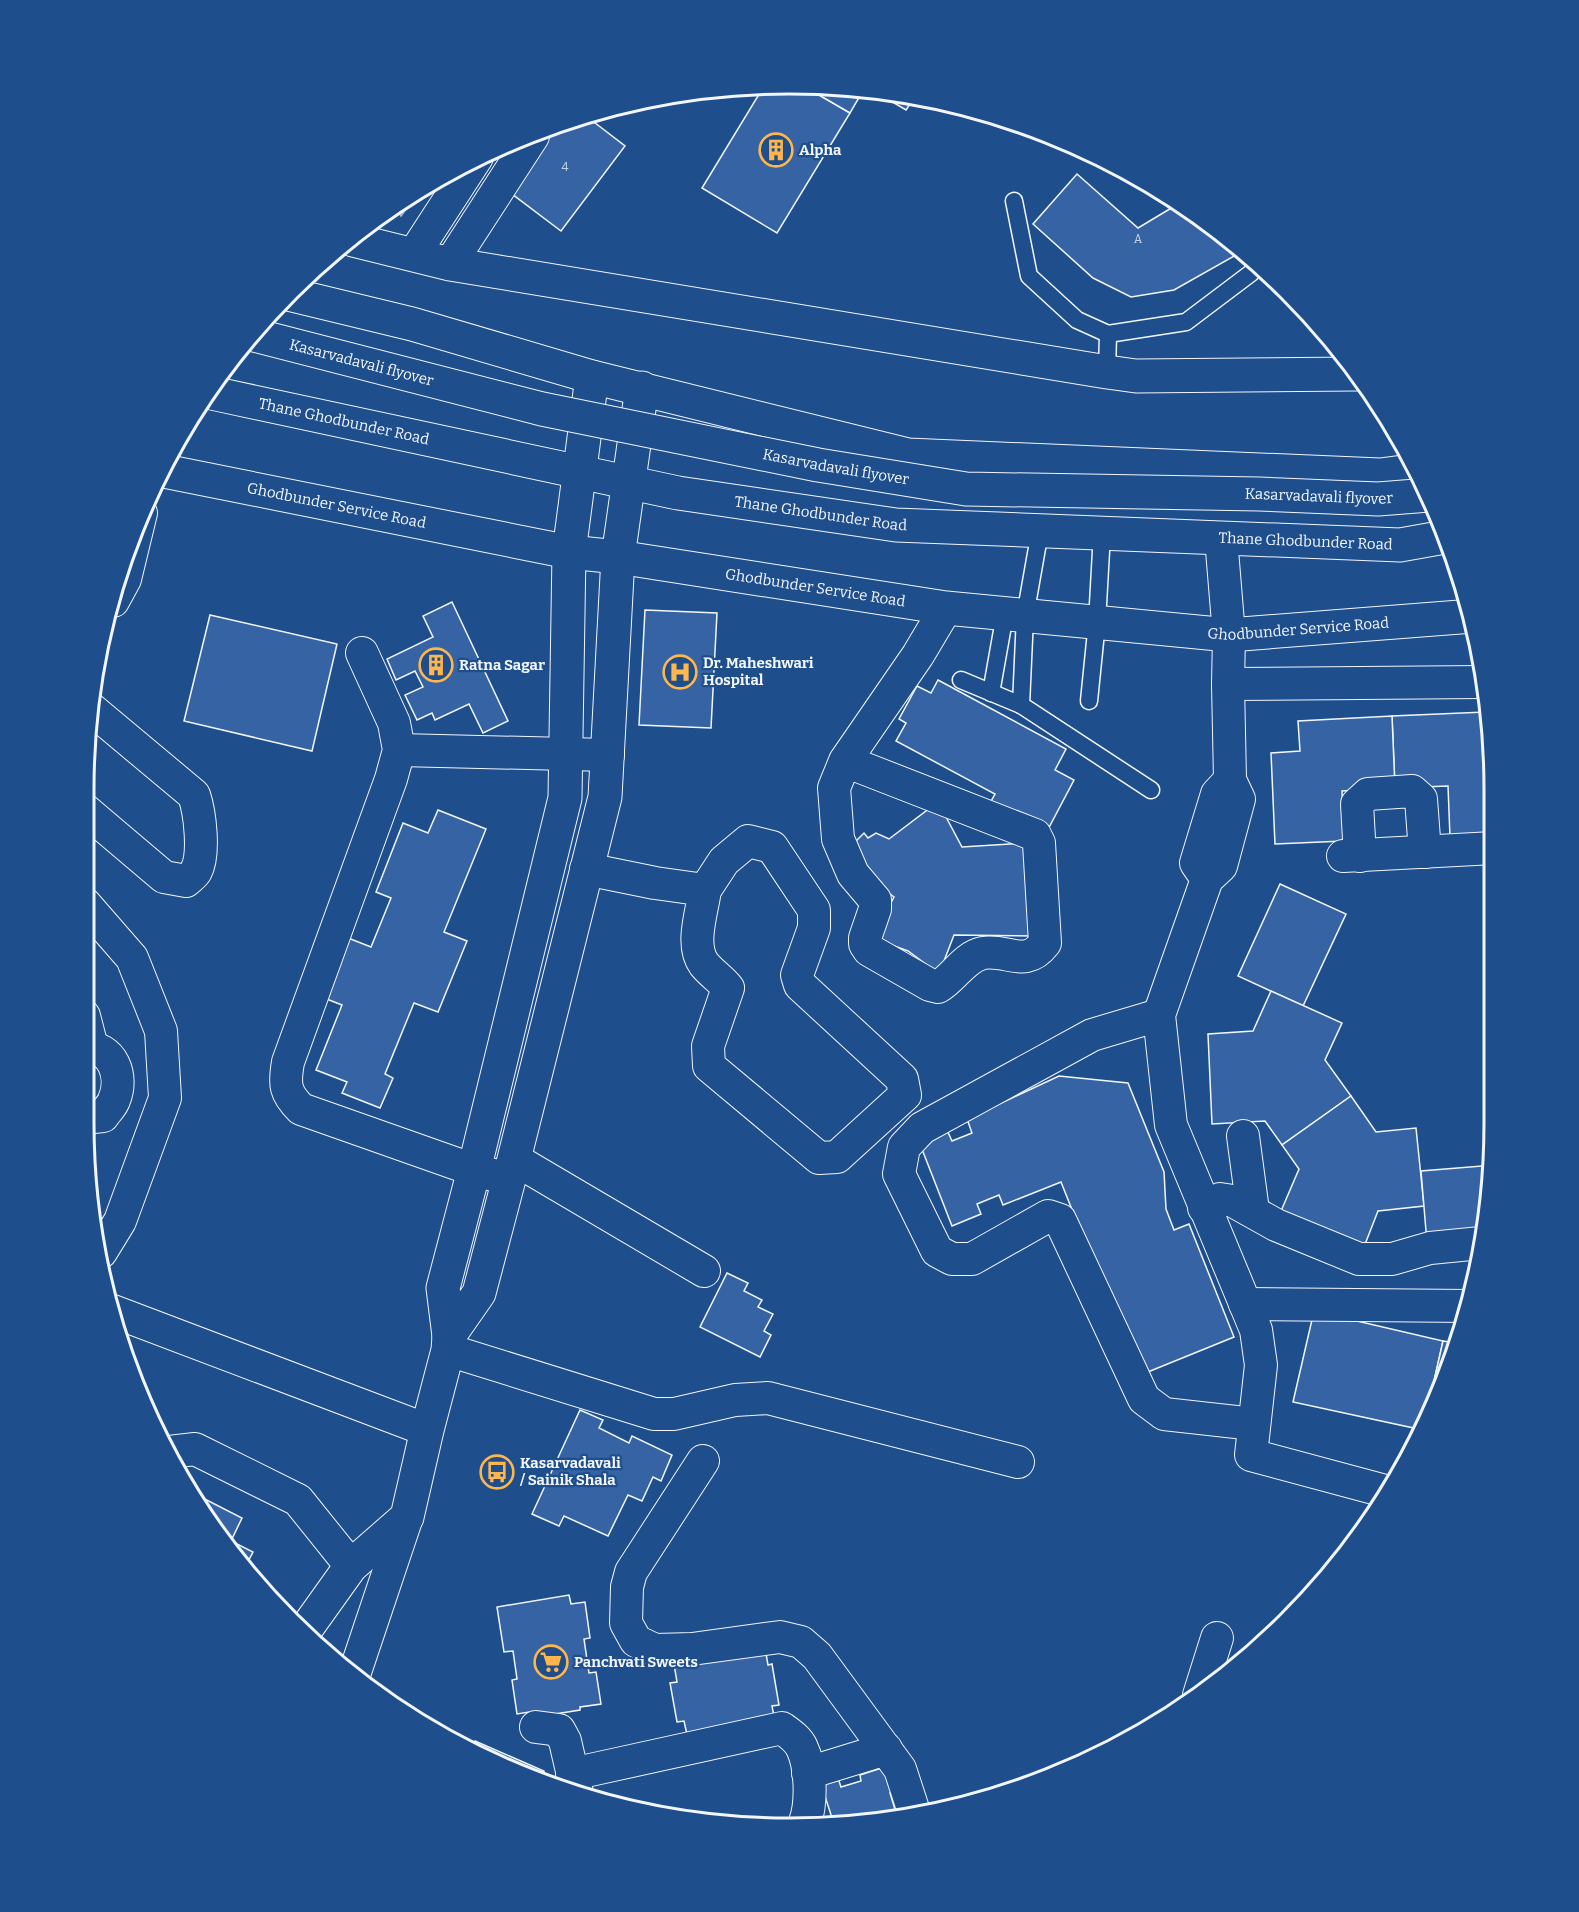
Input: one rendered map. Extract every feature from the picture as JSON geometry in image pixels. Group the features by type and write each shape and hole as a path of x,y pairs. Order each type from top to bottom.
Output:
{"street":[{"path":"450,264 526,146"},
{"path":"414,254 465,175"},
{"path":"365,239 450,264 1136,376 1347,374"},
{"path":"299,297 412,324 592,377 908,455 1380,475 1407,471"},
{"name":"Kasarvadavali flyover","path":"262,337 542,409 818,465 966,489 1258,494 1378,499 1419,496"},
{"path":"449,1343 443,1288 565,798 569,552 592,377"},
{"path":"357,1666 407,1517 449,1343 479,1293 605,798 618,557 642,388"},
{"name":"Thane Ghodbunder Road","path":"218,394 678,493 896,525 1400,544 1437,538"},
{"name":"Ghodbunder Service Road","path":"171,472 569,552 618,557 946,608 1229,635 1463,617"},
{"path":"1221,538 1229,635 1230,780 1239,799 1221,866 1207,879 1160,1015 1171,1125 1256,1330 1261,1365 1251,1455 1379,1489"},
{"path":"845,760 1035,835 1039,843 1045,943 1037,954 1027,957 986,953 978,955 938,987 930,985 869,950 865,944 875,909 875,900 853,874 838,839 834,788 845,760 918,655 946,608"},
{"path":"362,653 394,723 399,750 391,779 288,1062 285,1081 290,1098 301,1109 474,1170 512,1169 704,1271"},
{"path":"1228,684 1476,682"},
{"path":"94,818 164,877 186,880 195,873 201,857 198,806 194,795 99,715"},
{"path":"399,750 608,755"},
{"path":"1425,852 1421,799 1412,791 1368,794 1357,804 1351,856 1425,852 1484,849"},
{"path":"748,842 772,847 814,910 814,928 797,975 800,985 902,1079 905,1095 837,1157 819,1158 709,1066 708,1046 728,988 705,965 696,949 705,890 724,861 748,842"},
{"path":"586,869 655,884 705,890"},
{"path":"94,914 132,958 161,1031 165,1098 120,1221 106,1244"},
{"path":"1160,1015 1092,1035 922,1128 904,1147 899,1174 937,1251 952,1259 972,1259 1048,1216 1060,1220 1144,1399 1164,1414 1254,1424"},
{"path":"94,1048 103,1050 112,1060 119,1080 114,1101 103,1116 94,1117"},
{"path":"119,1080 163,1073"},
{"path":"1243,1136 1253,1211"},
{"path":"1204,1208 1220,1199 1233,1201 1276,1225 1359,1259 1392,1259 1430,1248 1474,1244"},
{"path":"1245,1304 1460,1306"},
{"path":"122,1314 427,1431"},
{"path":"449,1343 654,1414 674,1414 735,1400 768,1398 1018,1462"},
{"path":"178,1451 195,1449 298,1500 351,1566"},
{"path":"703,1461 631,1572 627,1587 626,1623 636,1641 655,1650 692,1649 780,1636 801,1642 818,1656 900,1769 912,1806"},
{"path":"309,1625 351,1566 407,1517"},
{"path":"1204,1681 1217,1638"},
{"path":"536,1726 559,1730 565,1741 574,1783"},
{"path":"575,1784 782,1728 792,1735 802,1747 808,1773 810,1810 807,1817"},
{"path":"808,1773 886,1749"}],"lane":[{"path":"1014,201 1029,276 1077,320 1108,334 1186,321 1253,271"},
{"path":"1107,372 1108,334"},
{"path":"991,693 1040,531"},
{"path":"1089,701 1097,622 1102,533"},
{"path":"1015,615 1021,705"},
{"path":"962,680 1021,705 1151,790"}],"building":[{"name":"Alpha","path":"758,95 820,95 850,113 777,233 702,188"},
{"path":"820,95 859,98 850,113"},
{"path":"893,102 909,105 906,110"},
{"path":"595,123 625,146 561,231 504,188 538,141 566,131"},
{"path":"1077,174 1138,228 1170,209 1234,256 1174,290 1131,297 1093,278 1033,224"},
{"name":"Ratna Sagar","path":"452,602 508,721 483,733 469,704 435,720 432,713 417,720 405,695 423,687 415,671 396,680 387,659 433,637 423,616"},
{"path":"645,610 717,613 711,728 639,725"},
{"path":"210,615 337,644 312,751 184,721"},
{"path":"938,680 1066,749 1055,770 1074,780 1045,835 989,805 995,794 896,741 906,723 899,719 917,686 931,693"},
{"path":"1480,712 1483,744 1484,835 1450,837 1448,786 1395,788 1392,716"},
{"path":"1392,716 1395,788 1342,791 1344,841 1275,844 1271,753 1300,751 1298,721"},
{"path":"938,802 962,847 1028,843 1033,936 954,935 939,974 908,951 872,938 894,897 864,875 854,843 864,833 868,838 876,833 889,839"},
{"path":"438,810 486,829 444,932 467,941 438,1012 414,1003 385,1074 393,1078 380,1108 342,1093 347,1082 316,1070 342,1005 319,996 343,936 371,947 391,898 376,892 403,823 428,833"},
{"path":"1280,884 1346,914 1303,1006 1238,976"},
{"path":"1271,991 1342,1023 1325,1060 1351,1096 1282,1145 1265,1121 1212,1124 1208,1034 1253,1031"},
{"path":"1059,1076 1128,1083 1164,1172 1166,1209 1174,1230 1189,1224 1234,1337 1138,1376 1061,1182 1003,1205 999,1195 977,1204 981,1214 952,1226 918,1139 946,1128 952,1141 972,1133 967,1119"},
{"path":"1351,1096 1376,1132 1416,1128 1424,1206 1378,1211 1362,1252 1278,1218 1299,1169 1282,1145"},
{"path":"1483,1166 1474,1239 1427,1243 1421,1171"},
{"path":"727,1273 748,1283 744,1291 762,1300 758,1307 773,1314 764,1331 771,1335 760,1357 700,1327"},
{"path":"1314,1311 1443,1341 1433,1385 1414,1428 1293,1402"},
{"path":"1443,1341 1449,1342 1448,1346 1433,1385"},
{"path":"580,1410 603,1420 599,1428 629,1443 632,1436 672,1455 661,1481 653,1477 642,1501 628,1495 608,1536 564,1516 559,1526 532,1514"},
{"path":"206,1500 242,1518 232,1538"},
{"path":"236,1544 253,1552 249,1559"},
{"name":"Panchvati Sweets","path":"569,1595 571,1604 585,1602 590,1638 584,1639 589,1673 596,1672 601,1704 580,1707 580,1710 530,1718 529,1712 517,1714 512,1680 517,1679 513,1651 504,1652 497,1607"},
{"path":"765,1648 768,1665 772,1664 779,1705 772,1706 775,1722 688,1739 684,1721 677,1722 670,1683 677,1682 674,1664"},
{"path":"475,1741 544,1771 524,1765"},
{"path":"888,1766 896,1791 890,1793 895,1809 831,1816 821,1784 838,1778 841,1787 861,1781 860,1775"}],"place":[{"name":"Alpha","path":"776,150"},
{"name":"Ratna Sagar","path":"436,665"},
{"name":"Dr. Maheshwari Hospital","path":"680,672"},
{"name":"Kasarvadavali / Sainik Shala","path":"497,1472"},
{"name":"Panchvati Sweets","path":"551,1662"}]}
